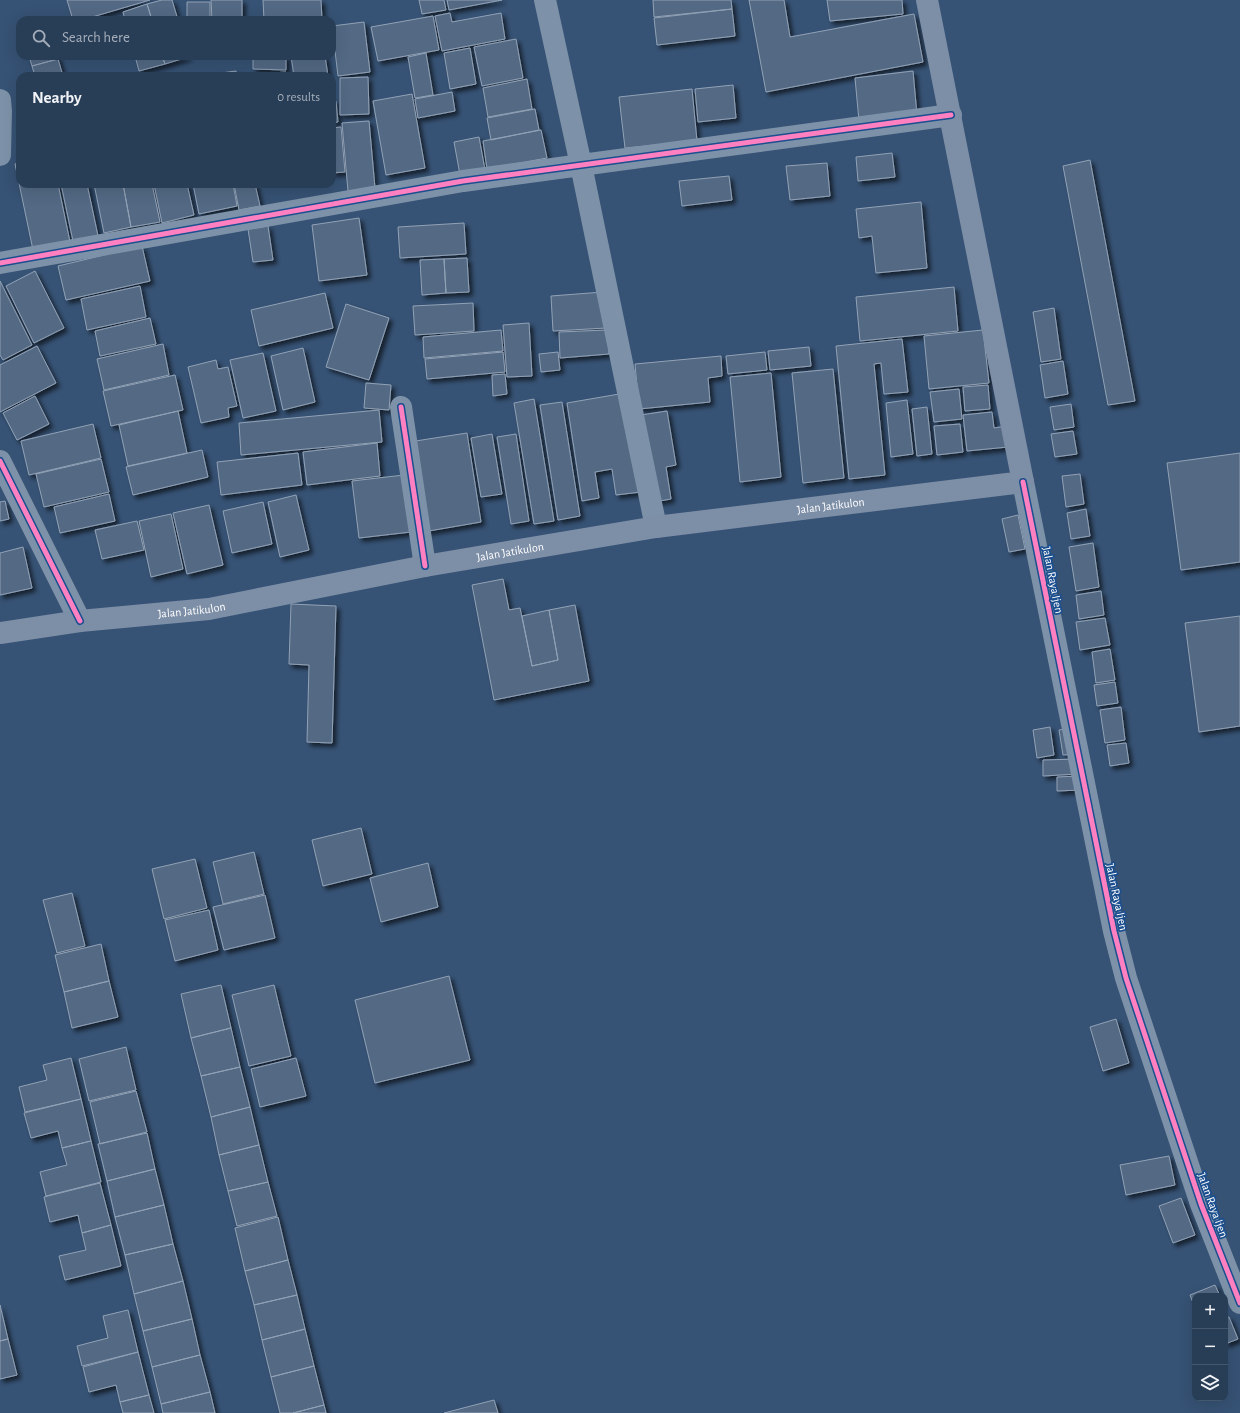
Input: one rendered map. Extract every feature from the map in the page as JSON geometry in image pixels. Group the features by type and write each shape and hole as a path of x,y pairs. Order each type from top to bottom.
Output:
{"main road":[{"path":"927,0 1023,482"},
{"name":"Jalan Jatikulon","path":"0,633 80,621 209,609 425,566 656,527 1023,482"}],"street":[{"path":"545,0 581,165 656,527"},
{"path":"0,100 0,155"},
{"path":"0,262 463,181 950,116"},
{"path":"401,407 425,566"},
{"path":"0,461 80,621"},
{"name":"Jalan Raya Ijen","path":"1023,482 1114,931 1124,971 1201,1204 1240,1303"}],"building":[{"path":"67,0 150,0 96,16 72,16"},
{"path":"162,0 172,0 177,16 151,16 147,4"},
{"path":"211,0 242,0 242,16 212,16"},
{"path":"263,0 321,0 322,16 264,16"},
{"path":"419,0 444,0 446,10 422,14"},
{"path":"447,0 502,0 449,10"},
{"path":"653,0 731,0 732,9 654,17"},
{"path":"749,0 784,0 790,37 914,14 923,62 766,92"},
{"path":"827,0 902,0 903,14 830,21"},
{"path":"187,2 210,2 210,16 187,16"},
{"path":"147,4 151,16 124,16 123,12"},
{"path":"732,9 735,36 657,45 654,18"},
{"path":"450,13 452,22 501,13 505,39 442,51 435,16"},
{"path":"433,16 439,50 378,61 371,27"},
{"path":"364,22 370,72 338,76 336,59 336,26"},
{"path":"516,39 523,78 482,86 474,47"},
{"path":"470,48 476,84 450,89 444,53"},
{"path":"426,53 433,95 415,98 408,57"},
{"path":"30,60 54,60 32,66"},
{"path":"58,60 62,72 34,72 32,66"},
{"path":"136,60 164,60 165,64 139,71"},
{"path":"164,60 178,60 165,64"},
{"path":"253,60 286,60 286,70 253,69"},
{"path":"292,60 326,60 327,72 293,72"},
{"path":"913,71 917,115 859,121 855,78"},
{"path":"368,77 369,114 340,115 340,78"},
{"path":"527,79 532,109 488,117 483,88"},
{"path":"733,85 736,118 698,122 695,89"},
{"path":"692,89 697,141 625,148 619,97"},
{"path":"452,92 455,111 418,118 415,99"},
{"path":"412,94 425,168 386,175 373,101"},
{"path":"336,101 338,122 336,122"},
{"path":"535,109 539,130 491,140 487,118"},
{"path":"369,121 375,188 348,191 342,123"},
{"path":"341,127 345,172 336,173 336,128"},
{"path":"541,130 547,158 487,169 483,141"},
{"path":"479,137 485,170 460,175 454,142"},
{"path":"892,153 895,177 858,181 856,157"},
{"path":"1090,160 1135,401 1108,405 1063,166"},
{"path":"827,163 830,196 790,200 786,166"},
{"path":"729,176 732,200 682,206 679,181"},
{"path":"20,188 59,188 70,242 33,250"},
{"path":"62,188 88,188 98,236 73,241"},
{"path":"95,188 124,188 131,227 104,233"},
{"path":"124,188 153,188 160,222 131,227"},
{"path":"155,188 188,188 194,215 162,223"},
{"path":"194,188 234,188 237,206 199,214"},
{"path":"235,188 256,188 260,206 239,210"},
{"path":"921,202 927,268 876,273 872,236 859,238 856,209"},
{"path":"359,218 367,275 319,281 312,225"},
{"path":"464,223 466,254 400,258 398,227"},
{"path":"268,226 273,260 253,262 248,229"},
{"path":"142,246 150,281 66,300 58,266"},
{"path":"467,258 469,292 446,293 444,259"},
{"path":"444,259 446,293 422,295 420,260"},
{"path":"35,271 64,328 34,343 6,286"},
{"path":"0,281 32,345 3,360 0,355"},
{"path":"140,286 146,317 87,330 81,299"},
{"path":"954,287 958,331 860,341 856,297"},
{"path":"603,292 606,328 553,331 551,296"},
{"path":"325,293 333,328 259,346 251,310"},
{"path":"473,303 474,331 415,335 413,306"},
{"path":"346,304 389,318 369,380 326,367"},
{"path":"1054,308 1061,359 1041,362 1033,312"},
{"path":"150,318 156,344 100,356 95,331"},
{"path":"529,323 532,376 507,377 503,325"},
{"path":"501,330 503,351 424,358 423,337"},
{"path":"607,330 609,354 560,358 559,332"},
{"path":"983,330 989,383 929,389 924,336"},
{"path":"902,339 908,392 884,394 881,363 874,364 885,475 849,479 836,346"},
{"path":"163,344 169,375 104,390 97,359"},
{"path":"37,346 56,383 0,412 0,365"},
{"path":"809,347 811,366 770,370 768,351"},
{"path":"303,348 315,402 283,410 271,356"},
{"path":"503,352 505,372 427,379 425,359"},
{"path":"558,352 560,370 541,372 539,354"},
{"path":"765,352 767,370 728,374 726,356"},
{"path":"263,353 276,411 243,418 230,360"},
{"path":"721,356 722,376 708,378 710,402 639,409 635,364"},
{"path":"216,360 218,369 228,367 237,406 228,408 229,417 201,423 188,367"},
{"path":"1063,361 1068,394 1045,398 1040,365"},
{"path":"833,369 844,478 803,483 792,373"},
{"path":"771,373 781,477 740,482 730,377"},
{"path":"505,374 507,394 493,396 492,375"},
{"path":"175,375 183,410 111,426 103,391"},
{"path":"366,383 391,385 389,410 364,408"},
{"path":"988,385 990,409 965,411 963,387"},
{"path":"959,389 962,419 934,422 930,392"},
{"path":"625,393 641,492 616,495 612,469 595,472 599,498 582,501 567,403"},
{"path":"35,396 49,424 17,440 3,413"},
{"path":"534,399 554,521 534,524 514,403"},
{"path":"907,400 913,454 891,457 886,403"},
{"path":"562,402 580,516 558,520 540,405"},
{"path":"1071,404 1074,427 1054,430 1050,407"},
{"path":"927,407 932,454 917,456 912,409"},
{"path":"379,410 382,442 241,455 239,423"},
{"path":"178,411 187,453 128,466 119,425"},
{"path":"667,411 676,465 666,467 671,499 654,502 641,415"},
{"path":"992,412 994,428 1006,426 1008,447 967,451 963,415"},
{"path":"93,424 101,458 29,475 21,441"},
{"path":"960,424 963,452 937,455 934,426"},
{"path":"1073,431 1077,454 1055,457 1051,434"},
{"path":"467,433 481,522 423,532 409,442"},
{"path":"492,434 502,494 481,497 471,438"},
{"path":"516,434 529,521 511,524 497,437"},
{"path":"377,443 380,476 307,485 303,452"},
{"path":"202,450 208,477 133,495 126,467"},
{"path":"298,453 302,485 221,495 217,462"},
{"path":"1240,453 1240,562 1181,570 1167,463"},
{"path":"101,459 109,492 44,507 36,474"},
{"path":"1080,474 1084,504 1066,507 1062,476"},
{"path":"404,475 411,532 359,538 352,481"},
{"path":"109,494 115,521 60,533 54,507"},
{"path":"296,495 309,550 280,557 268,502"},
{"path":"5,501 9,519 0,521 0,502"},
{"path":"263,502 272,544 232,553 223,511"},
{"path":"209,505 223,565 187,574 173,513"},
{"path":"1086,509 1090,536 1071,539 1067,513"},
{"path":"171,514 183,569 151,577 139,521"},
{"path":"1018,515 1025,549 1009,552 1002,519"},
{"path":"137,521 144,550 102,559 95,530"},
{"path":"1093,543 1099,587 1076,591 1069,547"},
{"path":"23,547 32,588 0,595 0,553"},
{"path":"503,579 509,610 520,608 532,666 558,660 549,610 575,605 589,681 494,700 472,585"},
{"path":"1101,591 1104,615 1079,619 1076,595"},
{"path":"291,604 336,606 332,743 307,742 309,665 289,664"},
{"path":"549,610 558,660 532,666 522,616"},
{"path":"1240,616 1240,726 1199,732 1185,623"},
{"path":"1105,618 1110,645 1080,650 1076,622"},
{"path":"1110,649 1115,680 1096,683 1092,652"},
{"path":"1115,682 1118,703 1097,706 1094,685"},
{"path":"1121,707 1125,740 1105,743 1100,710"},
{"path":"1050,727 1054,755 1037,758 1033,730"},
{"path":"1071,728 1075,754 1063,755 1059,730"},
{"path":"1126,743 1129,763 1110,766 1107,745"},
{"path":"1078,759 1078,774 1043,776 1043,760"},
{"path":"1080,776 1080,790 1057,791 1057,777"},
{"path":"361,828 372,874 323,886 312,840"},
{"path":"254,852 264,894 223,904 213,862"},
{"path":"195,859 207,908 164,919 152,869"},
{"path":"428,863 438,907 381,922 370,878"},
{"path":"72,893 85,946 57,953 43,900"},
{"path":"265,895 275,938 224,950 213,907"},
{"path":"209,910 218,950 175,961 165,920"},
{"path":"101,944 109,981 64,992 55,955"},
{"path":"449,976 470,1060 375,1083 355,1000"},
{"path":"109,981 118,1017 72,1028 64,992"},
{"path":"221,985 231,1028 191,1038 181,994"},
{"path":"274,985 291,1056 249,1066 232,995"},
{"path":"1116,1019 1129,1063 1103,1071 1090,1027"},
{"path":"231,1028 240,1067 201,1076 191,1038"},
{"path":"126,1047 136,1090 89,1101 79,1059"},
{"path":"71,1058 81,1099 25,1112 19,1087 47,1080 43,1065"},
{"path":"296,1058 306,1096 260,1107 251,1069"},
{"path":"240,1067 250,1107 211,1117 201,1076"},
{"path":"136,1091 147,1132 100,1144 90,1102"},
{"path":"81,1099 91,1141 62,1148 58,1131 31,1138 24,1113"},
{"path":"250,1107 259,1145 219,1155 211,1117"},
{"path":"147,1133 155,1169 107,1181 98,1144"},
{"path":"91,1141 101,1182 46,1196 40,1172 67,1165 62,1148"},
{"path":"259,1145 268,1182 228,1191 219,1155"},
{"path":"1169,1156 1175,1185 1126,1195 1120,1165"},
{"path":"155,1169 164,1205 115,1217 107,1181"},
{"path":"268,1182 277,1216 237,1226 228,1191"},
{"path":"100,1183 111,1225 82,1233 78,1215 50,1222 44,1197"},
{"path":"1181,1198 1195,1235 1173,1243 1159,1206"},
{"path":"164,1205 173,1244 125,1255 115,1217"},
{"path":"278,1217 288,1260 245,1271 235,1228"},
{"path":"111,1225 121,1266 65,1280 59,1256 86,1250 82,1233"},
{"path":"173,1244 183,1281 134,1294 125,1255"},
{"path":"288,1260 297,1295 254,1305 245,1271"},
{"path":"183,1281 192,1319 143,1331 134,1294"},
{"path":"1215,1285 1219,1293 1195,1293"},
{"path":"297,1295 305,1329 262,1340 254,1305"},
{"path":"0,1305 8,1339 0,1341"},
{"path":"128,1310 138,1352 82,1366 77,1346 108,1338 103,1316"},
{"path":"1228,1317 1238,1339 1228,1343 1228,1329"},
{"path":"192,1319 200,1355 152,1367 143,1331"},
{"path":"305,1329 314,1366 271,1377 262,1340"},
{"path":"8,1339 17,1375 0,1379 0,1341"},
{"path":"138,1352 149,1395 120,1402 116,1385 89,1392 83,1367"},
{"path":"200,1355 210,1392 161,1404 152,1367"},
{"path":"314,1366 324,1405 293,1413 280,1413 271,1377"},
{"path":"210,1392 215,1413 163,1413 161,1404"},
{"path":"149,1395 154,1413 123,1413 120,1402"},
{"path":"494,1400 498,1413 444,1413"},
{"path":"324,1405 326,1413 293,1413"}],"cycle path":[{"path":"0,263 463,181 951,115"},
{"path":"401,407 425,566"},
{"path":"0,461 80,621"},
{"path":"1023,482 1114,931 1126,978 1201,1204 1240,1303"}]}
